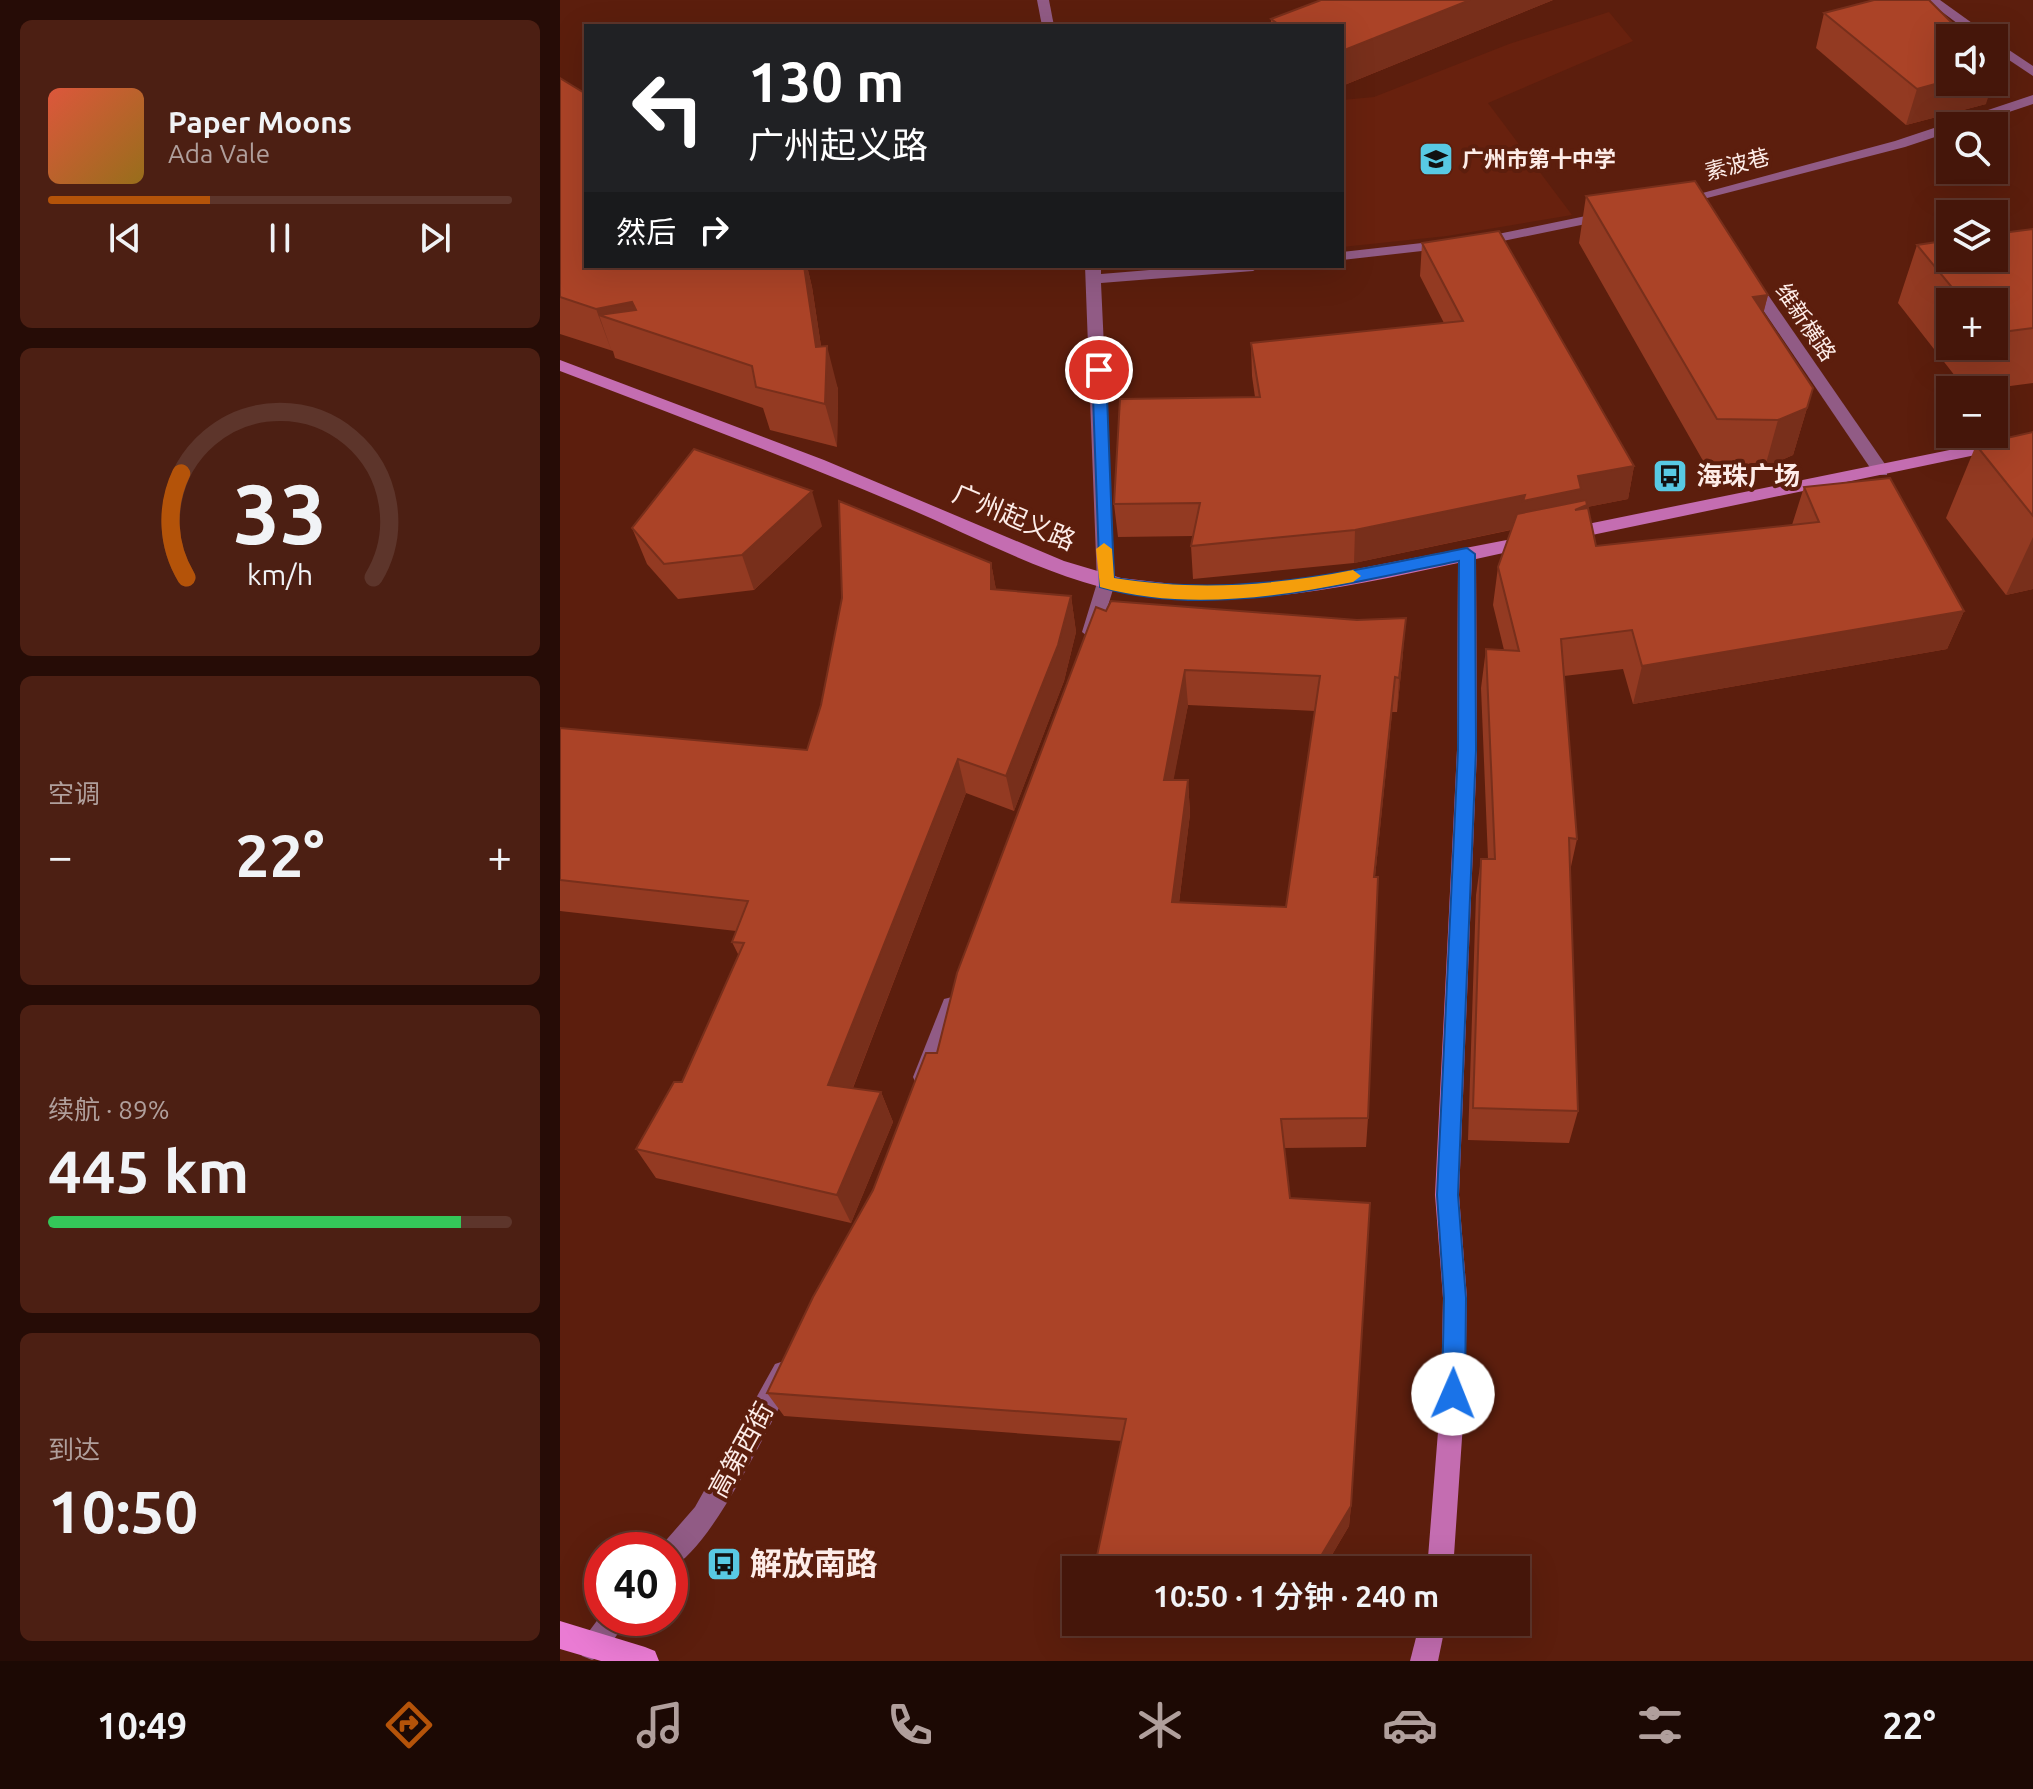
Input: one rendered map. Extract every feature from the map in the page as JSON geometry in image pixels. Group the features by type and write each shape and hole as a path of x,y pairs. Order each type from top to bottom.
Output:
{"main road":[{"name":"广州起义路","path":"560,365 858,480 1106,583 1167,591 1284,590 2033,438"},
{"path":"1441,1556 1453,1394 1455,1298 1447,1195 1467,750 1467,554"},
{"path":"560,1635 645,1661"},
{"path":"1424,1661 1430,1636"}],"lane":[{"path":"1043,0 1048,24"},
{"path":"1932,0 1966,24"},
{"path":"2008,54 2033,72"},
{"name":"素波巷","path":"1995,112 2033,99"},
{"name":"素波巷","path":"1664,204 1700,204 1936,132"},
{"path":"1344,256 1493,239 1633,211"},
{"name":"维新横路","path":"1740,263 1881,471"},
{"path":"1084,654 1106,583 1095,273 1208,268"},
{"path":"916,1098 962,979"},
{"name":"高第西街","path":"688,1534 704,1516 795,1353"},
{"path":"592,1646 601,1636"}],"shaded area":[{"name":"广州市第十中学","path":"1609,12 1633,41 1488,103 1572,215 1447,236 1344,247 1344,100 1374,97 1509,44"}],"building":[{"path":"1321,0 1470,0 1344,50 1344,24 1278,24 1271,19"},
{"path":"1874,0 1929,0 1953,24 1936,24 1936,84 1917,89 1824,13"},
{"path":"560,78 584,93 584,268 804,268 816,347 827,346 825,404 756,387 752,366 599,315 636,310 632,302 596,309 560,297"},
{"path":"1695,181 1768,295 1753,297 1813,388 1807,408 1778,420 1717,419 1586,196"},
{"path":"2033,229 2033,328 2008,331 2008,288 1952,288 1939,272 2008,272 2008,232"},
{"path":"1499,231 1634,466 1578,476 1581,489 1523,501 1525,495 1355,530 1191,546 1200,503 1114,504 1120,399 1260,397 1251,343 1463,321 1422,243"},
{"path":"1936,242 1936,268 1917,245"},
{"path":"2033,432 2033,516 1978,448 2008,448 2008,438"},
{"path":"694,449 812,491 742,555 664,564 632,528"},
{"path":"1890,478 1964,611 1642,666 1632,630 1561,639 1577,839 1569,838 1578,1111 1473,1108 1481,859 1495,859 1486,649 1519,651 1498,567 1517,514 1586,500 1587,505 1575,510 1588,508 1596,546 1819,522 1804,487"},
{"path":"839,501 991,563 991,589 1071,596 1058,645 1006,776 958,759 828,1085 881,1092 837,1195 636,1149 674,1082 682,1082 744,943 732,942 748,901 560,880 560,728 807,750 821,705 842,598"},
{"path":"1111,601 1357,620 1406,618 1399,678 1395,677 1374,877 1378,877 1368,1118 1281,1119 1290,1198 1370,1203 1351,1506 1321,1556 1097,1556 1126,1419 767,1393 813,1297 873,1190 926,1053 937,1053 957,973 1096,607 1106,611","holes":["1185,670 1320,676 1286,907 1172,902 1188,780 1164,780"]}],"slow traffic":[{"path":"1104,549 1106,583 1153,590 1223,593 1284,590 1353,576"}],"place":[{"name":"广州市第十中学","path":"1436,159"},
{"name":"海珠广场","path":"1670,476"},
{"name":"解放南路","path":"724,1564"}],"route":[{"path":"1099,370 1106,583 1153,590 1223,593 1284,590 1467,554 1467,750 1447,1195 1455,1298 1453,1394"}]}
